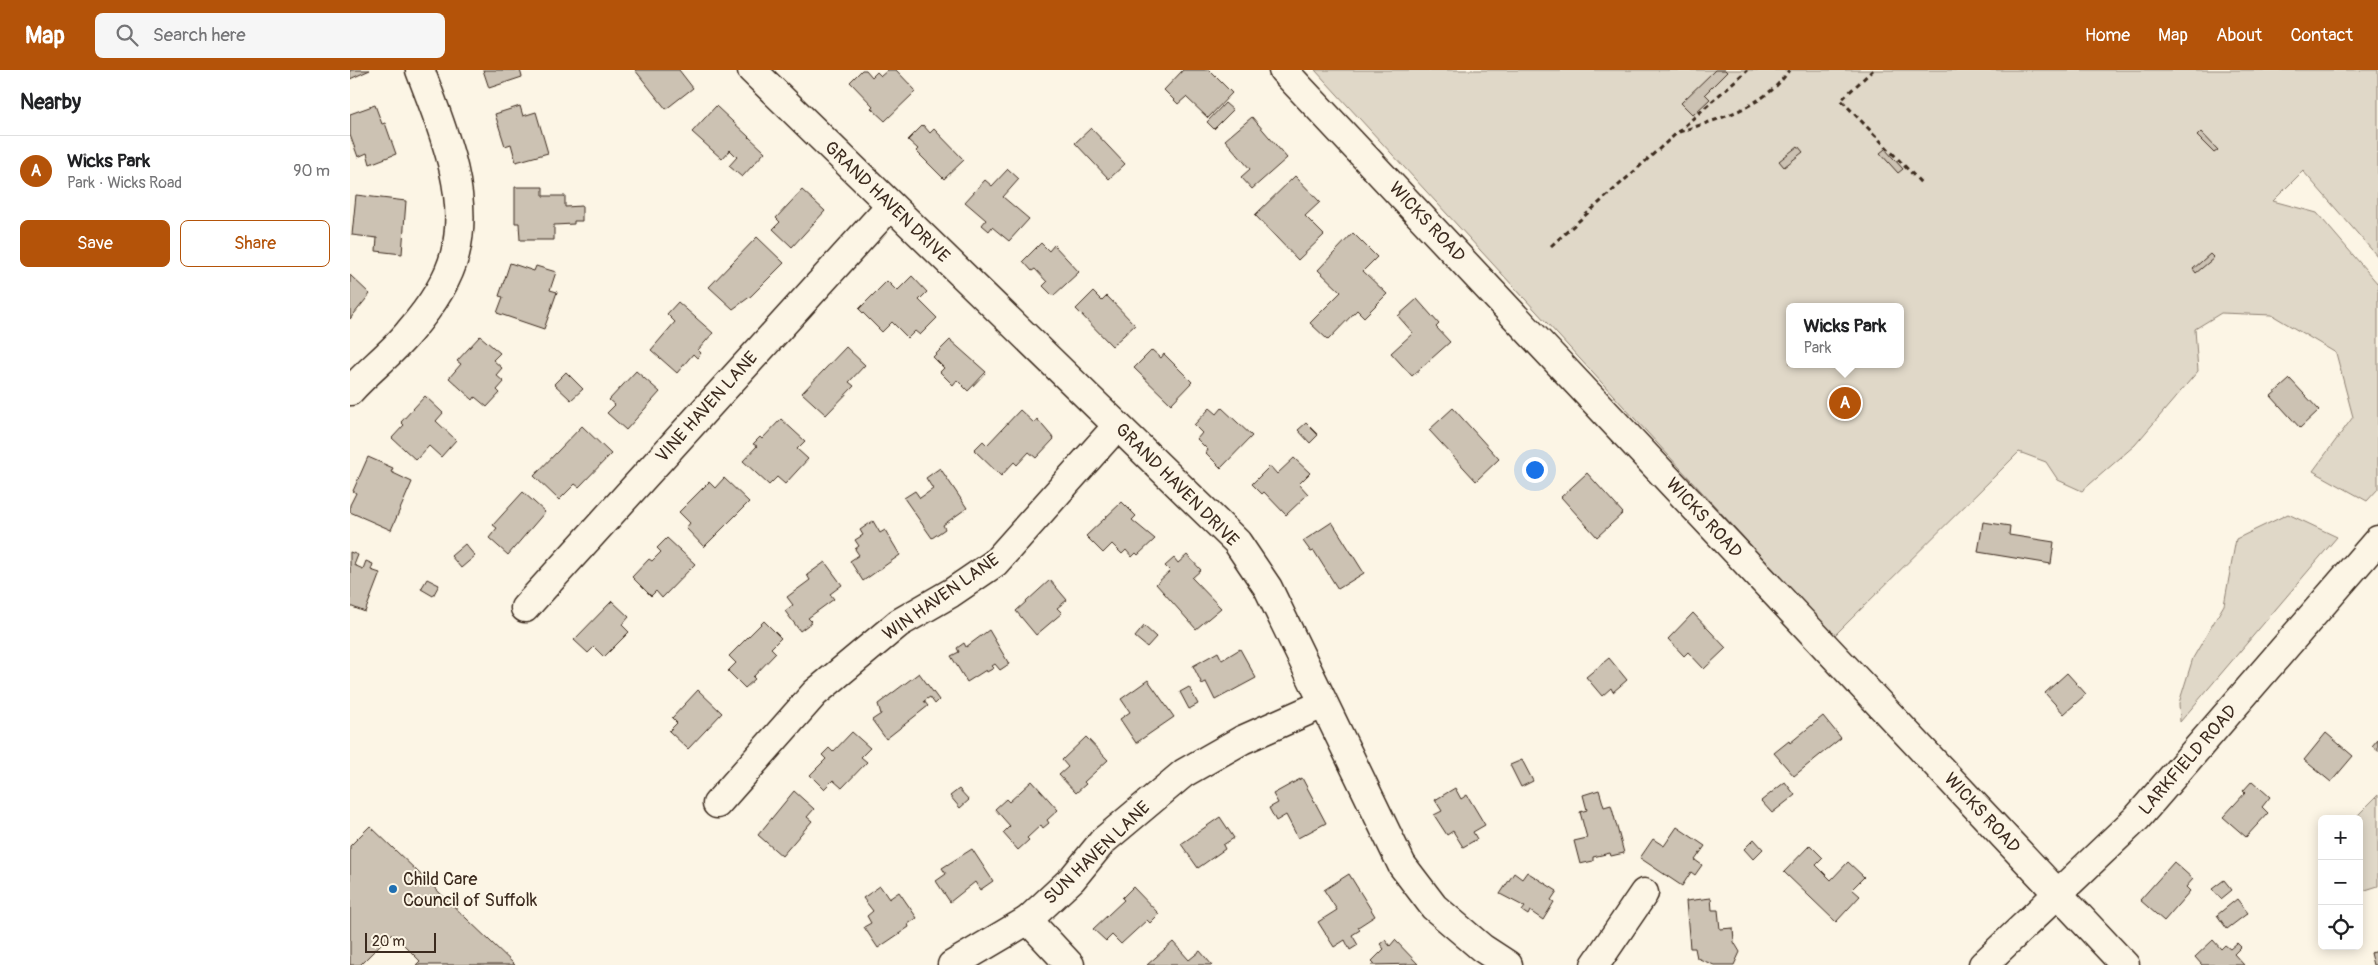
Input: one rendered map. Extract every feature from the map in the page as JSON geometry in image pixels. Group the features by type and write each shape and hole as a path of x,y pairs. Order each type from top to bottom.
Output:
{"street":[{"path":"350,390 409,332 437,294 455,254 459,212 452,169 440,123 420,70"},
{"name":"GRAND HAVEN DRIVE","path":"752,70 1237,542 1268,588 1402,865 1434,907 1482,948 1508,965"},
{"name":"WICKS ROAD","path":"1283,70 2125,965"},
{"name":"VINE HAVEN LANE","path":"525,608 890,206"},
{"name":"WIN HAVEN LANE","path":"717,804 815,693 899,622 951,593 995,563 1117,426"},
{"name":"LARKFIELD ROAD","path":"1983,965 2137,818 2378,540"},
{"name":"SUN HAVEN LANE","path":"952,965 1028,920 1072,879 1103,841 1184,773 1242,740 1323,704"},
{"path":"1595,965 1644,893"},
{"path":"1028,920 1070,965"}],"path":[{"path":"1551,246 1747,70"},
{"path":"1676,133 1724,117 1764,98 1789,70"},
{"path":"1871,70 1841,100 1923,185"}],"shaded area":[{"path":"1315,70 2378,70 2378,257 2303,171 2273,201 2317,213 2378,284 2378,489 2367,501 2313,471 2353,417 2336,353 2272,315 2221,313 2195,329 2198,371 2135,445 2082,491 2058,480 2046,462 2019,452 1834,636"},
{"path":"2288,514 2337,537 2180,722 2179,703 2193,658 2224,605 2236,539"},
{"path":"2378,795 2378,886 2363,891 2363,815 2358,815"}],"building":[{"path":"350,70 370,70 350,79"},
{"path":"483,70 520,70 522,77 489,88"},
{"path":"635,70 679,70 693,88 666,109"},
{"path":"862,70 866,70 872,77 877,72 881,76 888,70 896,70 916,91 885,121 871,108 873,106 850,82"},
{"path":"1183,70 1209,70 1232,93 1208,118 1186,97 1178,104 1164,90"},
{"path":"1715,70 1725,70 1727,72 1705,94 1710,99 1693,115 1681,103"},
{"path":"1225,103 1233,110 1214,129 1207,122"},
{"path":"375,105 382,124 385,123 396,154 370,164 367,153 358,157 350,135 350,114"},
{"path":"520,106 523,116 536,112 548,153 516,162 511,144 505,146 495,114"},
{"path":"716,106 765,152 742,177 729,166 737,157 730,150 722,159 692,132"},
{"path":"1252,117 1287,158 1252,189 1241,177 1250,169 1225,140"},
{"path":"923,125 930,133 934,129 964,160 944,179 916,151 918,149 908,140"},
{"path":"1091,128 1125,164 1109,179 1075,143"},
{"path":"2201,132 2218,150 2214,153 2197,136"},
{"path":"1798,146 1803,152 1784,167 1779,161"},
{"path":"1885,149 1903,169 1898,173 1880,153"},
{"path":"1008,169 1019,179 1003,197 1029,219 1009,241 992,227 989,231 982,225 986,220 965,202 985,180 992,186"},
{"path":"1295,176 1320,202 1305,216 1324,235 1298,260 1255,215"},
{"path":"515,187 543,187 543,196 565,196 565,207 582,206 582,221 574,221 574,224 554,225 554,240 520,240 519,223 515,223"},
{"path":"802,190 825,211 792,247 773,229 780,222 776,218"},
{"path":"356,195 406,201 402,254 376,251 377,238 352,235"},
{"path":"1353,233 1377,257 1363,271 1387,294 1364,317 1357,310 1328,340 1310,323 1341,292 1318,270"},
{"path":"757,237 784,263 751,296 733,309 709,287"},
{"path":"1041,243 1049,251 1054,245 1079,272 1053,296 1043,286 1047,282 1035,269 1032,271 1023,261"},
{"path":"2210,254 2214,258 2196,273 2193,269"},
{"path":"510,263 534,271 536,266 556,272 550,290 557,292 544,329 497,313 503,297 499,296"},
{"path":"350,275 370,294 350,319"},
{"path":"912,276 927,292 919,300 937,318 920,335 915,331 908,338 892,322 882,332 859,309 887,281 897,291"},
{"path":"1093,292 1102,301 1107,296 1135,325 1112,346 1076,309"},
{"path":"1417,299 1439,324 1436,327 1450,342 1412,376 1391,353 1413,333 1398,316"},
{"path":"678,302 713,333 698,350 701,353 697,358 693,354 677,373 651,350 675,322 667,314"},
{"path":"480,336 500,353 493,360 502,368 496,375 504,382 497,390 500,393 487,407 475,397 473,400 449,378 461,364 457,361"},
{"path":"950,340 986,372 968,391 957,380 953,385 940,372 944,368 933,357"},
{"path":"846,347 865,365 849,382 854,386 826,415 802,393"},
{"path":"1152,350 1161,358 1164,354 1192,382 1171,404 1134,368"},
{"path":"636,371 660,392 626,430 607,413 615,405 609,400"},
{"path":"566,372 583,389 571,400 554,384"},
{"path":"2290,379 2319,410 2300,428 2271,396"},
{"path":"425,396 443,413 436,421 456,440 441,457 429,446 416,460 392,438 404,425 401,422"},
{"path":"1210,408 1217,414 1222,408 1252,436 1221,468 1206,453 1208,450 1197,439 1202,433 1194,425"},
{"path":"1453,408 1499,459 1476,481 1429,430"},
{"path":"1020,410 1034,423 1037,419 1054,439 1036,458 1029,452 1017,465 1014,462 1001,476 974,450 983,441 987,445"},
{"path":"781,419 805,441 797,449 808,459 785,484 777,477 769,485 743,461 757,446 753,444 760,437 762,439"},
{"path":"1306,423 1318,435 1310,443 1298,430"},
{"path":"582,426 611,454 579,487 575,484 559,500 534,476"},
{"path":"368,457 393,468 391,472 412,482 391,530 350,512 350,505 356,493 353,491"},
{"path":"1294,458 1310,473 1299,484 1308,494 1286,515 1264,492 1262,494 1252,484 1270,466 1277,474"},
{"path":"940,468 967,508 943,525 945,529 932,538 904,498 915,491 920,498 933,489 926,478"},
{"path":"1587,473 1623,513 1597,537 1561,497"},
{"path":"724,478 749,502 704,547 686,528 690,523 679,512 709,482 715,488"},
{"path":"523,492 545,512 508,555 489,538 497,528 493,525"},
{"path":"1122,502 1136,516 1132,520 1155,539 1138,555 1136,553 1132,557 1126,550 1122,554 1112,544 1103,553 1086,536"},
{"path":"873,521 880,533 885,530 900,555 863,581 850,561 859,555 855,549 859,546 855,540 863,535 860,530"},
{"path":"1332,522 1364,573 1338,589 1314,551 1311,552 1303,541"},
{"path":"1983,522 2010,526 2009,535 2054,542 2051,564 1978,552"},
{"path":"667,538 695,564 662,598 656,591 651,596 632,577 649,559 652,561 661,552 657,548"},
{"path":"465,544 475,556 461,568 451,556"},
{"path":"350,552 358,555 354,565 363,569 366,561 373,564 371,570 380,573 365,612 350,606"},
{"path":"1187,555 1201,570 1192,578 1221,608 1196,629 1156,584 1170,571 1165,566 1174,558 1178,563"},
{"path":"825,562 842,585 830,594 834,599 808,618 812,622 800,631 785,611 793,605 787,597 810,580 807,575"},
{"path":"427,579 439,585 433,596 421,589"},
{"path":"1050,580 1067,600 1057,608 1062,613 1036,635 1016,611"},
{"path":"612,601 629,617 622,625 629,632 604,657 594,647 588,653 574,640"},
{"path":"1693,613 1726,648 1704,669 1688,652 1684,656 1668,639"},
{"path":"764,621 781,638 771,648 776,653 753,677 755,679 745,688 728,671 736,663 729,656"},
{"path":"1144,626 1156,637 1147,647 1135,637"},
{"path":"989,630 1009,664 1000,670 995,664 992,666 994,668 987,672 986,670 967,682 951,656 959,652 957,648 964,643 966,647"},
{"path":"1240,649 1256,678 1215,700 1206,682 1202,684 1193,666 1218,652 1222,660"},
{"path":"1609,658 1627,680 1613,692 1611,688 1602,696 1586,677"},
{"path":"919,673 939,700 935,704 930,697 924,701 928,706 886,739 872,720 881,714 878,704"},
{"path":"2067,673 2086,694 2064,714 2045,693"},
{"path":"1148,680 1174,717 1136,743 1120,719 1130,712 1121,699"},
{"path":"1189,687 1198,704 1189,709 1180,692"},
{"path":"698,690 722,713 688,749 669,731 677,723 672,718"},
{"path":"1823,716 1841,738 1794,776 1774,753 1789,741 1790,743"},
{"path":"852,732 870,748 861,757 867,762 842,788 833,780 824,789 810,775 826,759 822,755 829,748 833,752"},
{"path":"2326,733 2353,756 2331,782 2304,760"},
{"path":"1086,737 1108,760 1084,782 1086,784 1076,793 1059,775 1068,767 1062,760"},
{"path":"2378,739 2378,751 2372,746"},
{"path":"1522,760 1533,781 1521,787 1510,765"},
{"path":"1302,778 1326,823 1298,838 1286,815 1276,821 1269,808 1278,803 1273,794"},
{"path":"1032,781 1058,810 1047,820 1049,823 1043,828 1041,825 1027,838 1029,840 1018,850 1003,833 1010,826 995,809 1006,799 1009,802"},
{"path":"2252,781 2270,797 2262,807 2268,813 2246,837 2223,817 2245,793 2243,791"},
{"path":"1785,782 1795,795 1772,813 1761,801"},
{"path":"1455,788 1461,799 1467,795 1485,825 1473,832 1477,839 1463,847 1453,831 1447,835 1434,815 1442,811 1435,800"},
{"path":"959,789 969,800 960,808 950,796"},
{"path":"1599,790 1604,807 1611,805 1624,853 1611,856 1610,853 1593,857 1593,861 1580,864 1574,841 1587,838 1580,812 1587,810 1583,795"},
{"path":"794,791 814,809 807,817 812,821 782,856 758,835"},
{"path":"1220,817 1234,838 1223,845 1225,849 1198,868 1181,844"},
{"name":"Child Care Council of Suffolk","path":"370,826 515,965 416,965 420,961 392,933 360,965 350,965 350,846"},
{"path":"1677,827 1705,846 1695,860 1702,865 1695,875 1691,872 1682,886 1640,858 1653,839 1664,846"},
{"path":"1754,839 1763,849 1753,859 1744,849"},
{"path":"1810,845 1823,858 1816,865 1831,880 1848,862 1864,877 1852,889 1860,896 1836,922 1784,872"},
{"path":"972,849 993,881 980,890 975,882 950,902 936,881 946,874 942,868"},
{"path":"2174,862 2193,879 2186,887 2190,891 2164,921 2140,900"},
{"path":"1527,872 1557,891 1551,900 1554,902 1543,920 1530,911 1528,915 1522,911 1525,907 1500,894 1514,873 1522,879"},
{"path":"1349,874 1375,916 1358,927 1360,930 1352,935 1358,945 1350,950 1345,940 1334,947 1318,922 1337,910 1324,890"},
{"path":"2224,880 2232,890 2221,899 2212,889"},
{"path":"880,886 889,899 899,892 917,918 908,924 909,927 878,948 864,927 871,923 867,916 873,911 863,898"},
{"path":"1133,887 1159,914 1150,923 1147,920 1121,944 1112,935 1106,941 1093,929 1124,900 1122,898"},
{"path":"1711,898 1712,910 1718,910 1720,929 1733,928 1734,942 1740,952 1734,965 1714,965 1697,958 1695,948 1690,948 1686,901"},
{"path":"2237,899 2248,913 2227,929 2217,915"},
{"path":"1385,940 1390,946 1395,940 1418,964 1371,965 1374,963 1372,961 1384,949 1380,944"},
{"path":"2213,940 2221,949 2225,945 2230,949 2237,943 2241,947 2234,954 2244,965 2202,965 2195,957"},
{"path":"1173,942 1189,960 1200,951 1212,965 1147,965"},
{"path":"2378,951 2378,965 2373,965 2370,953"}],"place":[{"name":"Wicks Park","path":"1845,403"},
{"name":"Child Care Council of Suffolk","path":"393,889"}]}
